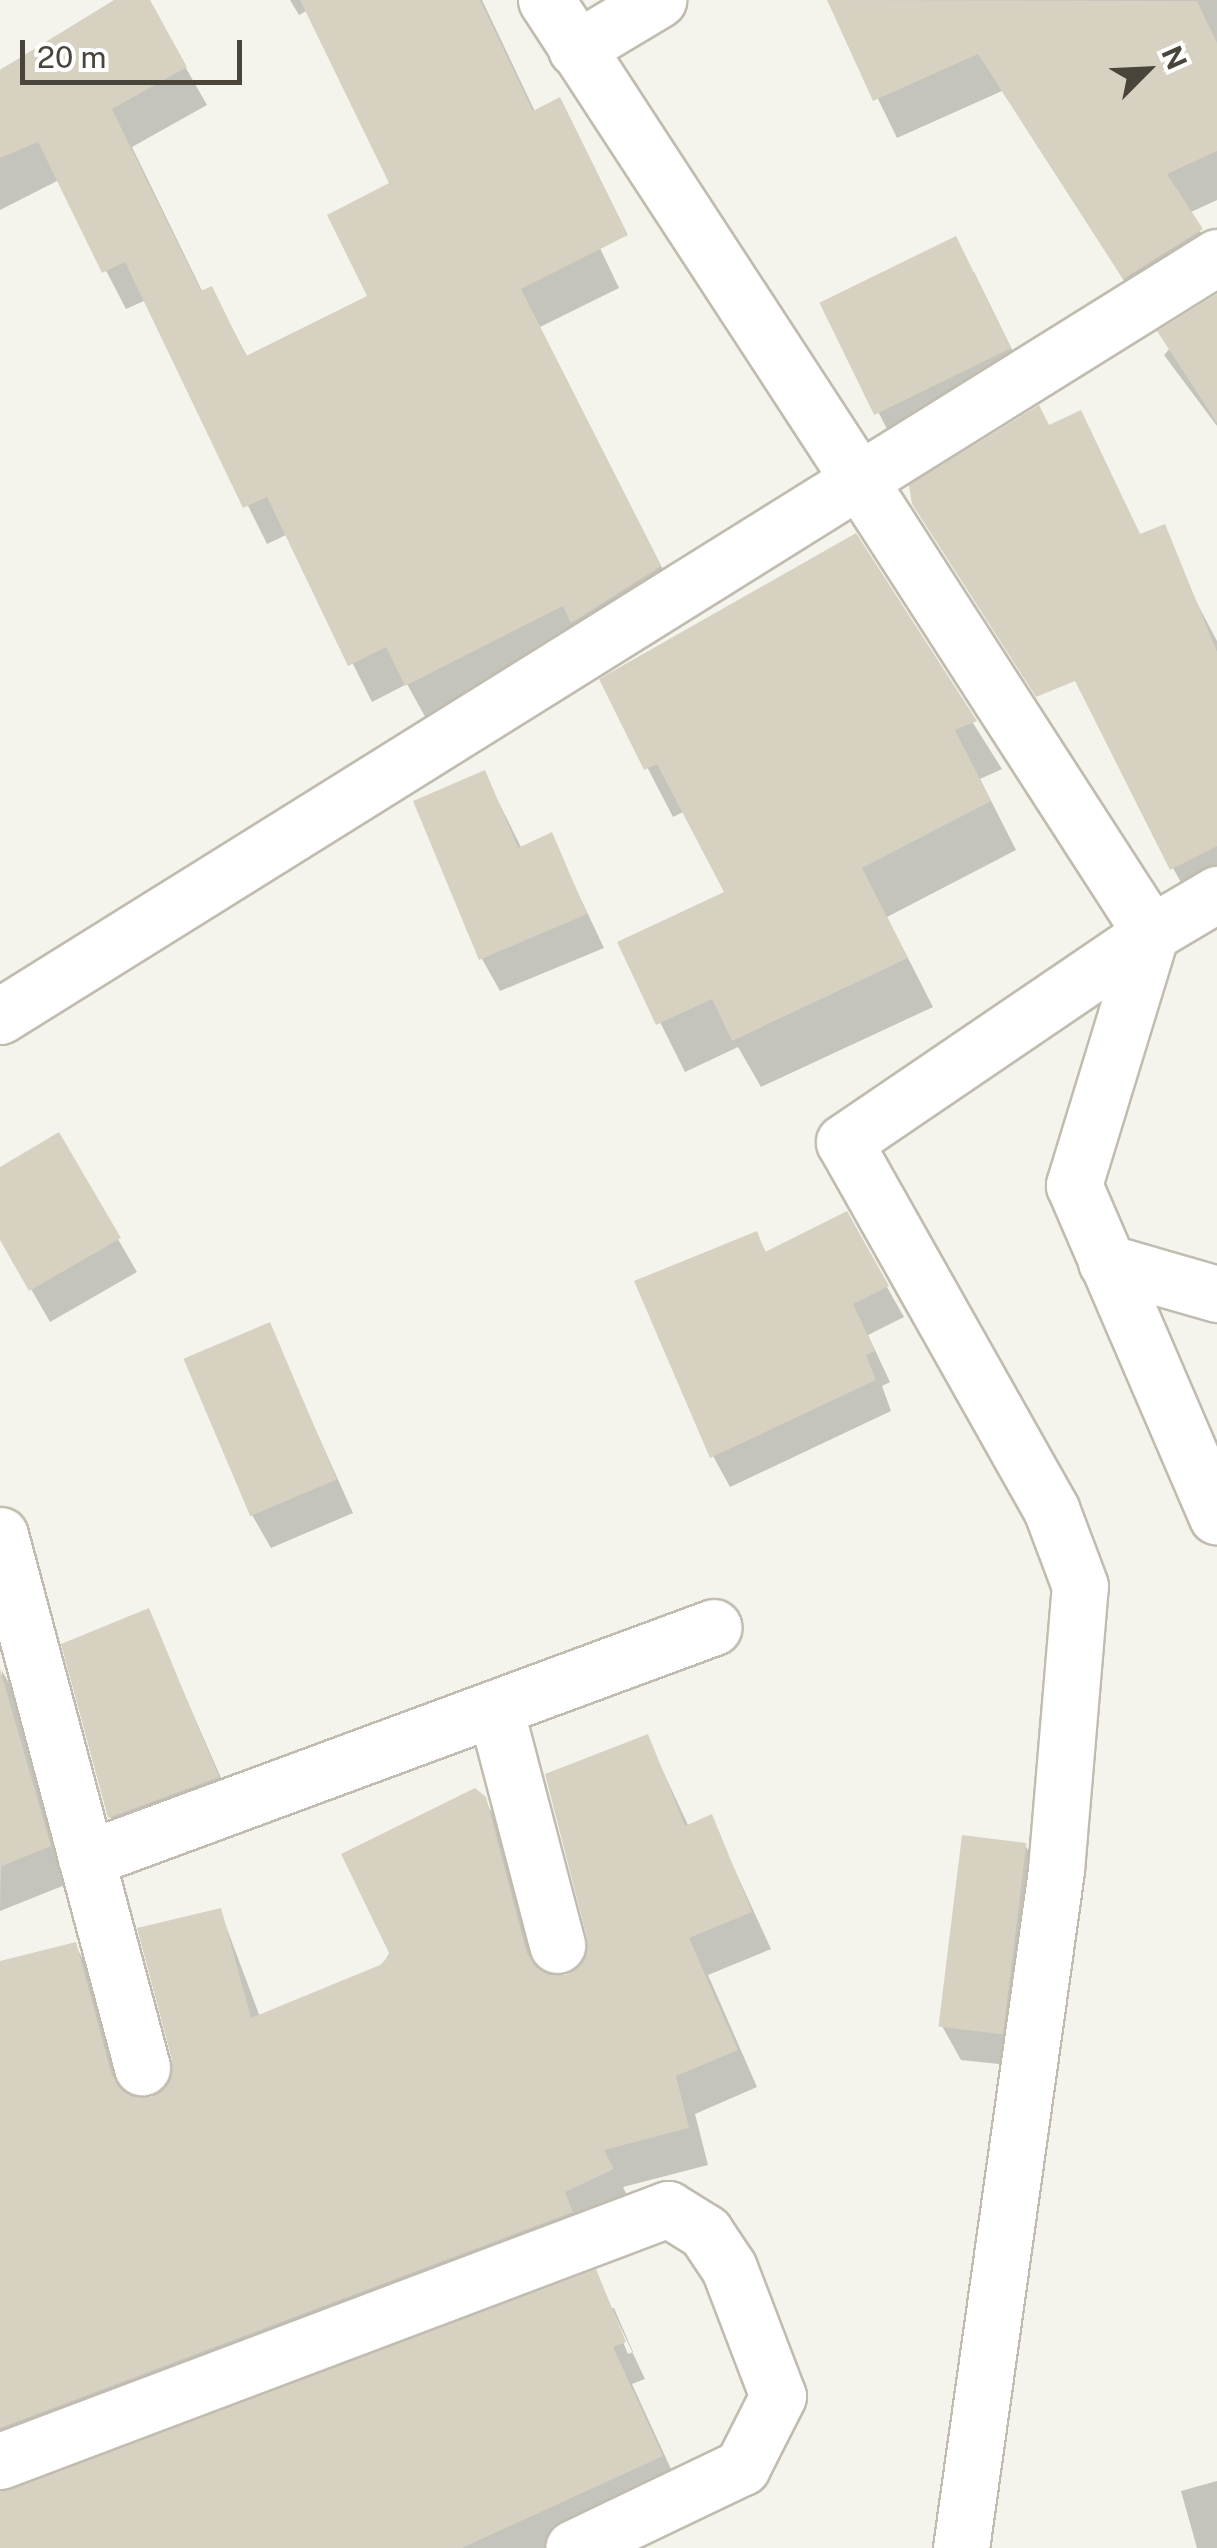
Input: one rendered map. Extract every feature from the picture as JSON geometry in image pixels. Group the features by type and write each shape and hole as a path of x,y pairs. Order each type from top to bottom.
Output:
{"street":[{"path":"546,0 1151,933 1074,1185 1217,1517"},
{"path":"576,49 658,0"},
{"path":"0,1016 1217,258"},
{"path":"961,2548 1056,1870 1080,1586 1051,1509 844,1142 1151,933 1217,894"},
{"path":"1106,1262 1217,1294"},
{"path":"0,1535 142,2067"},
{"path":"86,1860 714,1627"},
{"path":"495,1708 557,1945"},
{"path":"0,2461 668,2209 705,2232 729,2268 778,2396 742,2467 573,2548"}],"building":[{"path":"114,0 150,0 187,67 112,109 201,291 212,286 246,356 367,296 327,215 389,183 300,0 480,0 533,111 560,97 628,235 521,289 661,566 571,623 563,606 405,686 386,647 348,666 267,497 243,508 125,262 102,273 38,142 0,158 0,70"},
{"path":"827,0 1197,1 1217,43 1217,151 1167,174 1203,229 1123,279 978,54 873,101"},
{"path":"956,236 1011,348 874,415 819,303"},
{"path":"1217,294 1217,423 1157,331"},
{"path":"1039,405 1049,425 1081,410 1140,534 1165,524 1217,652 1217,846 1170,870 1075,681 1036,697 912,504 909,485"},
{"path":"856,533 977,721 955,730 991,801 862,868 908,958 732,1041 712,999 656,1025 617,942 724,892 657,764 644,770 599,679"},
{"path":"485,770 518,848 552,832 587,914 479,960 413,801"},
{"path":"59,1132 121,1238 29,1291 0,1240 0,1167"},
{"path":"847,1211 889,1286 853,1304 875,1351 866,1355 876,1380 710,1458 634,1281 757,1231 765,1252"},
{"path":"270,1322 337,1479 250,1516 183,1359"},
{"path":"149,1608 219,1777 108,1818 61,1644"},
{"path":"0,1669 51,1846 0,1867"},
{"path":"648,1734 685,1826 712,1814 752,1912 689,1938 738,2050 676,2076 689,2128 604,2150 614,2169 565,2192 573,2212 0,2428 0,1961 76,1942 112,2076 133,2097 151,2097 165,2088 172,2060 137,1928 221,1908 251,2018 380,1965 390,1955 341,1854 475,1788 486,1797 527,1954 548,1975 566,1975 580,1966 587,1938 545,1774"},
{"path":"962,1835 1027,1843 1003,2034 938,2027"},
{"path":"596,2269 626,2342 613,2347 663,2456 462,2548 0,2548 0,2491"}]}
